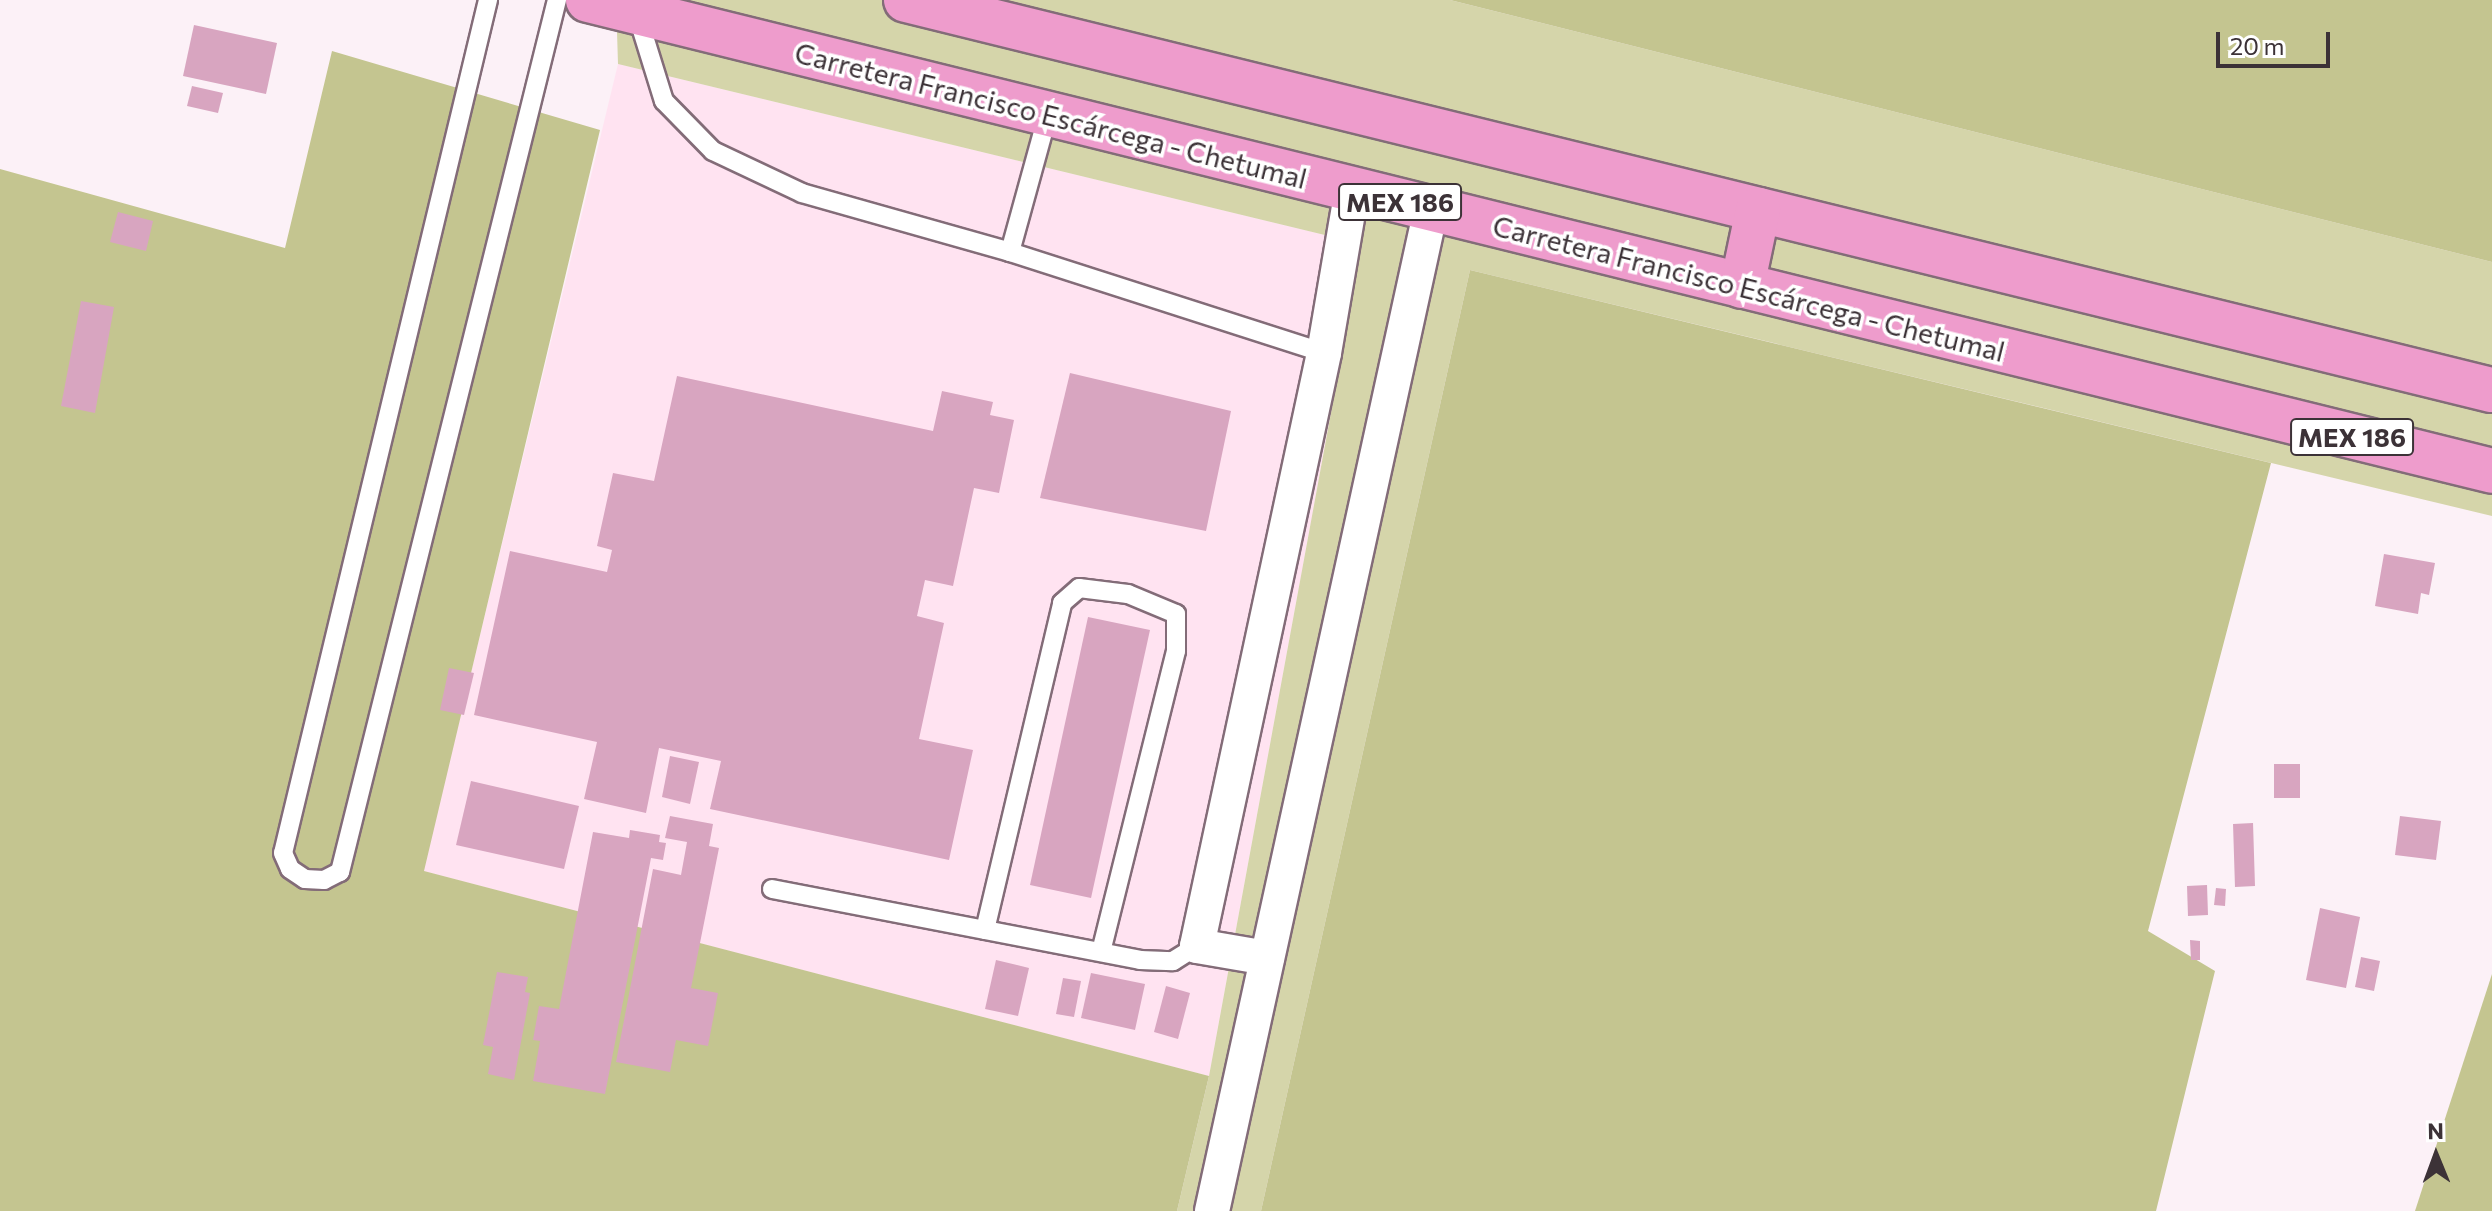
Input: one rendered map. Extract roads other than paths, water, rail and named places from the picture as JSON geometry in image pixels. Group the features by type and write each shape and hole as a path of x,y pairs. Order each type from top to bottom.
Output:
{"highway":[{"name":"Carretera Francisco Escárcega - Chetumal","path":"588,0 2492,471"},
{"path":"906,0 2492,390"},
{"path":"1742,286 1758,210"}],"street":[{"path":"1267,958 1197,946 1324,353 1352,190"},
{"path":"1212,1211 1431,209"}],"lane":[{"path":"488,0 283,853 290,869 305,879 324,880 340,872 557,0"},
{"path":"636,11 664,101 713,151 802,193 1010,252 1324,353"},
{"path":"1010,252 1048,114"},
{"path":"985,930 1062,603 1079,588 1128,594 1176,614 1176,651 1101,952"},
{"path":"772,889 1101,952 1173,961 1197,946"}]}
